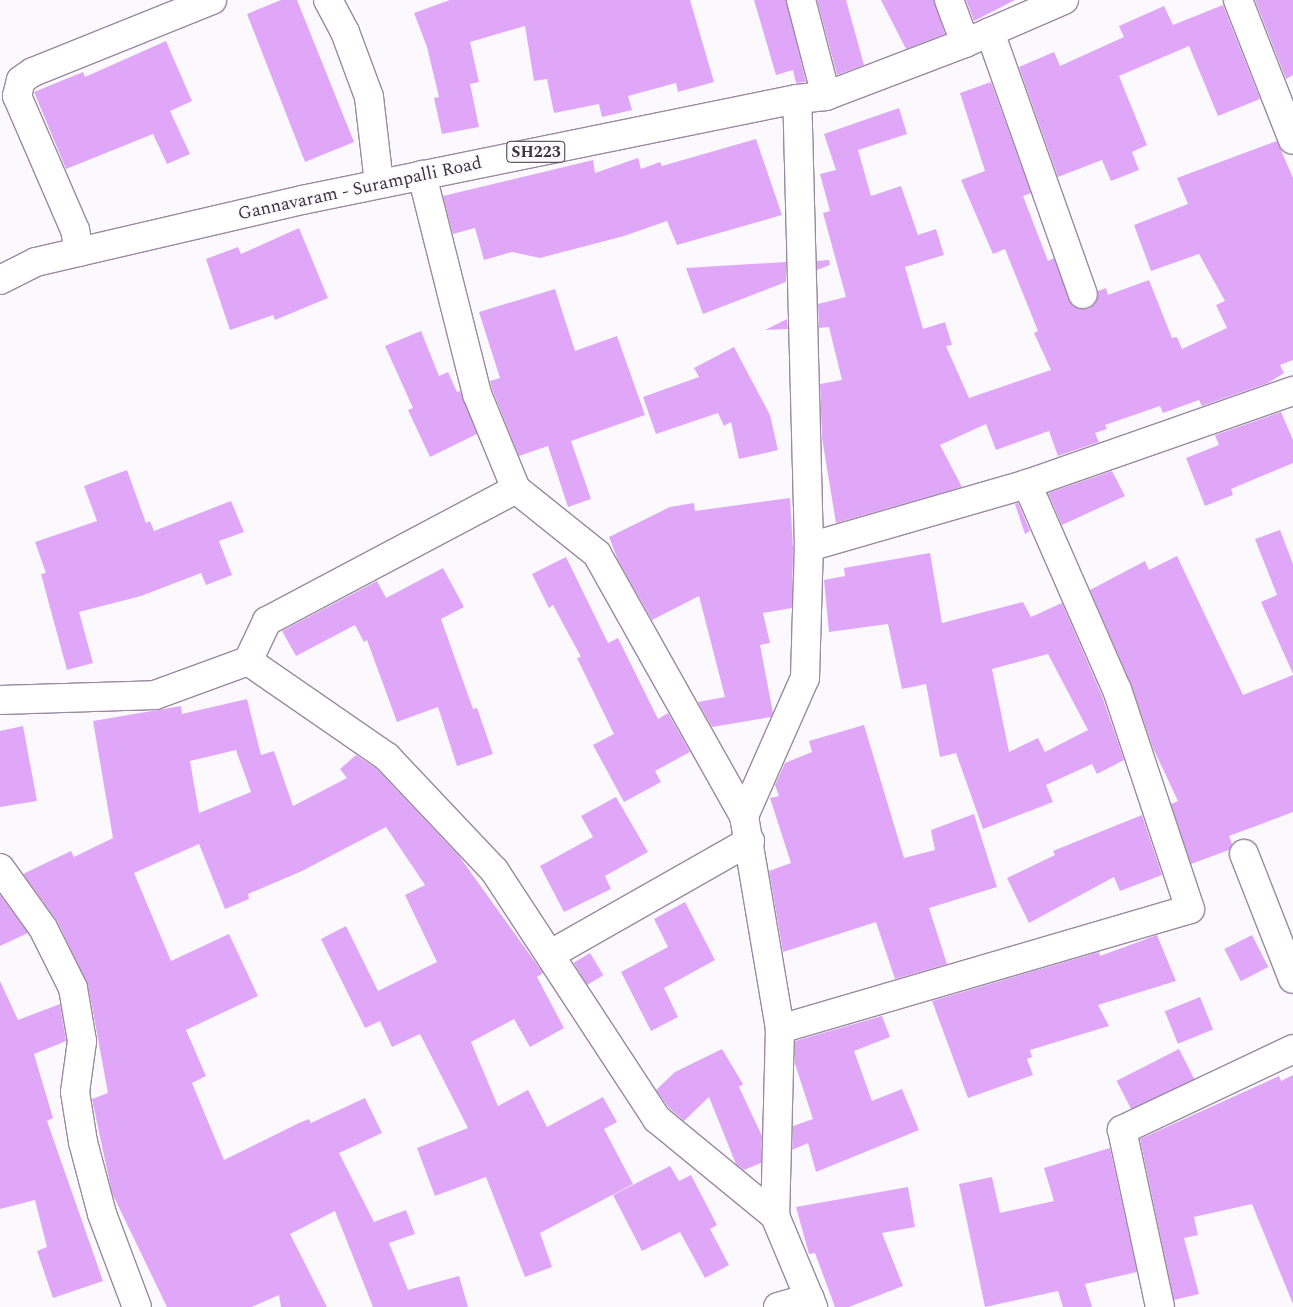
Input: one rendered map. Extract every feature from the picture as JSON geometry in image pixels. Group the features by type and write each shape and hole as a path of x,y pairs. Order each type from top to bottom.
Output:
{"street":[{"path":"79,252 75,230 17,96 21,80 33,72 212,0"},
{"path":"328,0 345,32 369,97 379,183"},
{"path":"801,0 826,96"},
{"path":"949,0 965,43"},
{"name":"Gannavaram - Surampalli Road","path":"0,280 36,262 379,183 797,99 826,96 965,43 1064,0"},
{"path":"1238,0 1293,140"},
{"path":"990,32 1083,294"},
{"path":"551,954 747,828 805,678 808,547 797,99"},
{"path":"422,175 477,394 516,489 597,554 747,828 780,1029 775,1216 812,1303 778,1307"},
{"path":"808,547 1027,484 1293,391"},
{"path":"780,1029 1190,909 1117,690 1027,484"},
{"path":"0,700 155,694 248,661 267,621 516,489"},
{"path":"248,661 387,757 494,870 551,954 657,1119 775,1216"},
{"path":"1244,854 1293,979"},
{"path":"0,868 43,928 73,988 82,1041 75,1092 83,1142 102,1214 137,1307"},
{"path":"1160,1307 1122,1130 1293,1049"}],"building":[{"path":"281,0 297,0 354,142 305,162 247,14"},
{"path":"450,0 690,0 714,82 678,92 676,83 628,96 632,110 602,117 599,104 554,113 547,79 534,81 525,26 470,42 479,82 470,84 479,127 442,134 434,98 439,97 427,47 414,13"},
{"path":"754,0 786,0 806,82 796,83 793,70 776,75"},
{"path":"817,0 846,0 864,65 837,75"},
{"path":"881,0 934,0 945,34 906,49"},
{"path":"966,0 1015,0 974,21"},
{"path":"1255,0 1293,0 1293,75 1286,79"},
{"path":"1223,5 1260,99 1218,116 1189,46 1119,76 1147,145 1132,152 1139,170 1111,181 1102,160 1058,177 1019,67 1054,52 1060,66 1124,37 1119,26 1164,6 1173,25"},
{"path":"166,41 192,101 170,111 190,154 167,164 153,134 66,169 34,92 83,72 85,77"},
{"path":"991,82 1031,193 1023,196 1048,261 1054,258 1073,306 1088,309 1095,304 1098,291 1106,288 1108,295 1149,280 1172,338 1177,337 1182,349 1227,328 1216,305 1225,301 1199,254 1151,271 1134,225 1188,204 1177,178 1277,141 1293,178 1293,360 1280,365 1284,373 1268,383 1202,406 1199,400 1163,413 1160,406 1105,425 1107,429 1095,433 1099,442 1058,456 1049,431 996,450 986,424 940,445 962,487 836,523 822,438 820,384 842,380 829,327 819,328 818,304 846,297 823,213 830,211 820,174 836,170 824,134 899,108 907,134 858,150 871,196 901,186 918,235 936,229 944,255 905,267 923,329 945,322 952,345 946,346 969,398 1051,370 1034,333 1038,331 1005,249 993,254 961,180 985,171 960,93"},
{"path":"756,139 782,215 677,245 667,221 624,236 540,258 512,252 484,260 475,228 453,234 443,196 593,160 595,173 638,158 641,169 660,162 662,166"},
{"path":"299,228 328,298 275,320 273,315 230,330 206,259 238,247 241,254"},
{"path":"829,260 830,265 817,270 817,261"},
{"path":"786,262 786,282 703,314 686,268"},
{"path":"555,289 575,351 617,336 645,415 571,441 591,499 568,507 548,446 519,456 492,389 490,381 500,378 479,312"},
{"path":"787,319 788,329 765,330"},
{"path":"421,331 439,376 448,372 457,392 460,391 477,434 430,457 408,410 413,408 385,346"},
{"path":"734,347 770,415 778,450 739,459 731,422 724,426 718,413 656,434 643,397 699,377 694,368"},
{"path":"1281,412 1293,440 1293,463 1231,489 1233,495 1205,506 1186,458 1219,445 1215,435"},
{"path":"127,470 146,523 150,521 154,531 231,501 244,532 219,541 232,575 206,585 201,573 141,596 79,612 93,663 67,670 41,574 46,573 35,542 97,521 84,486"},
{"path":"1112,471 1125,496 1062,525 1048,493"},
{"path":"790,498 793,547 792,608 763,613 770,643 760,645 773,713 771,717 712,727 698,702 725,697 699,596 652,620 618,560 609,537 670,507 694,503 695,511"},
{"path":"1018,503 1030,531 1025,534 1015,504"},
{"path":"1280,530 1293,564 1293,674 1261,602 1277,595 1255,539"},
{"path":"930,553 942,623 1023,602 1031,617 1062,603 1102,696 1124,760 1097,774 1092,764 1046,785 1053,802 983,829 956,753 940,757 926,684 902,689 888,624 829,632 824,580 845,576 844,568","holes":["1048,654 1088,730 1045,752 1038,738 1009,752 992,669"]},
{"path":"1177,556 1243,695 1293,675 1293,812 1229,836 1232,844 1229,850 1191,864 1171,804 1178,801 1153,748 1131,684 1090,590 1145,561 1149,570"},
{"path":"566,557 608,643 618,638 658,719 668,713 690,752 655,771 661,782 624,802 593,745 614,734 577,658 581,657 553,605 549,608 532,574"},
{"path":"443,568 464,607 441,619 473,709 477,708 493,754 457,766 438,707 397,722 367,640 364,642 355,625 296,656 282,631 377,581 386,598"},
{"path":"247,699 261,755 274,751 293,806 347,778 340,769 356,755 377,769 459,856 543,973 537,977 564,1028 530,1047 514,1019 471,1042 498,1106 528,1090 547,1127 603,1097 617,1122 604,1129 633,1184 540,1233 552,1267 525,1277 486,1177 435,1196 417,1148 468,1128 420,1034 392,1047 380,1021 365,1028 321,939 346,926 378,991 437,962 405,895 425,885 386,827 302,871 248,894 249,899 225,909 199,844 134,873 171,961 229,934 258,996 186,1030 206,1076 192,1083 224,1160 299,1123 309,1119 311,1123 365,1098 382,1133 339,1153 374,1222 406,1210 415,1234 389,1243 408,1290 459,1276 468,1307 373,1307 335,1211 290,1234 327,1307 281,1307 279,1295 252,1307 167,1307 112,1193 92,1099 108,1093 88,985 57,921 23,874 71,851 74,857 113,838 93,721 181,706 182,714","holes":["236,750 251,792 199,813 190,761"]},
{"path":"864,725 904,858 935,850 931,830 974,814 997,887 929,908 947,964 895,979 876,922 783,952 769,871 791,863 770,798 779,796 775,785 785,763 812,752 809,741"},
{"path":"23,726 37,801 0,807 0,731"},
{"path":"616,797 648,852 605,876 611,889 564,912 540,866 593,837 581,816"},
{"path":"1142,815 1162,875 1120,891 1114,877 1029,923 1007,878 1055,855 1053,851"},
{"path":"0,895 28,933 0,946"},
{"path":"685,902 715,960 664,988 678,1017 651,1031 621,972 668,947 654,919"},
{"path":"1157,935 1176,981 1098,1005 1109,1026 1030,1050 1032,1057 1027,1059 1033,1075 968,1098 932,1001 1099,952 1100,956"},
{"path":"1252,935 1268,967 1241,981 1224,949"},
{"path":"590,953 603,975 587,985 574,963"},
{"path":"0,981 18,1020 60,1004 66,1041 34,1054 53,1118 47,1121 103,1281 53,1298 37,1251 47,1247 35,1200 0,1209"},
{"path":"1200,997 1213,1029 1178,1044 1165,1011"},
{"path":"882,1016 890,1037 854,1051 872,1101 902,1089 919,1130 816,1172 808,1143 792,1150 793,1126 813,1119 795,1064 795,1041"},
{"path":"722,1049 743,1084 739,1087 762,1136 761,1163 744,1170 736,1164 709,1097 684,1121 669,1108 656,1090 675,1072"},
{"path":"1179,1049 1194,1079 1132,1111 1117,1081"},
{"path":"1293,1075 1293,1304 1252,1204 1194,1217 1198,1235 1184,1238 1199,1294 1174,1300 1140,1139 1279,1076 1281,1081"},
{"path":"1110,1148 1137,1272 1085,1284 1092,1307 1063,1307 1058,1291 985,1307 959,1184 992,1177 1000,1213 1054,1201 1044,1168"},
{"path":"670,1166 679,1181 691,1175 717,1225 710,1229 729,1265 705,1278 680,1232 642,1251 613,1195"},
{"path":"908,1187 915,1227 882,1233 903,1286 849,1307 835,1307 815,1253 809,1254 796,1207"}]}
